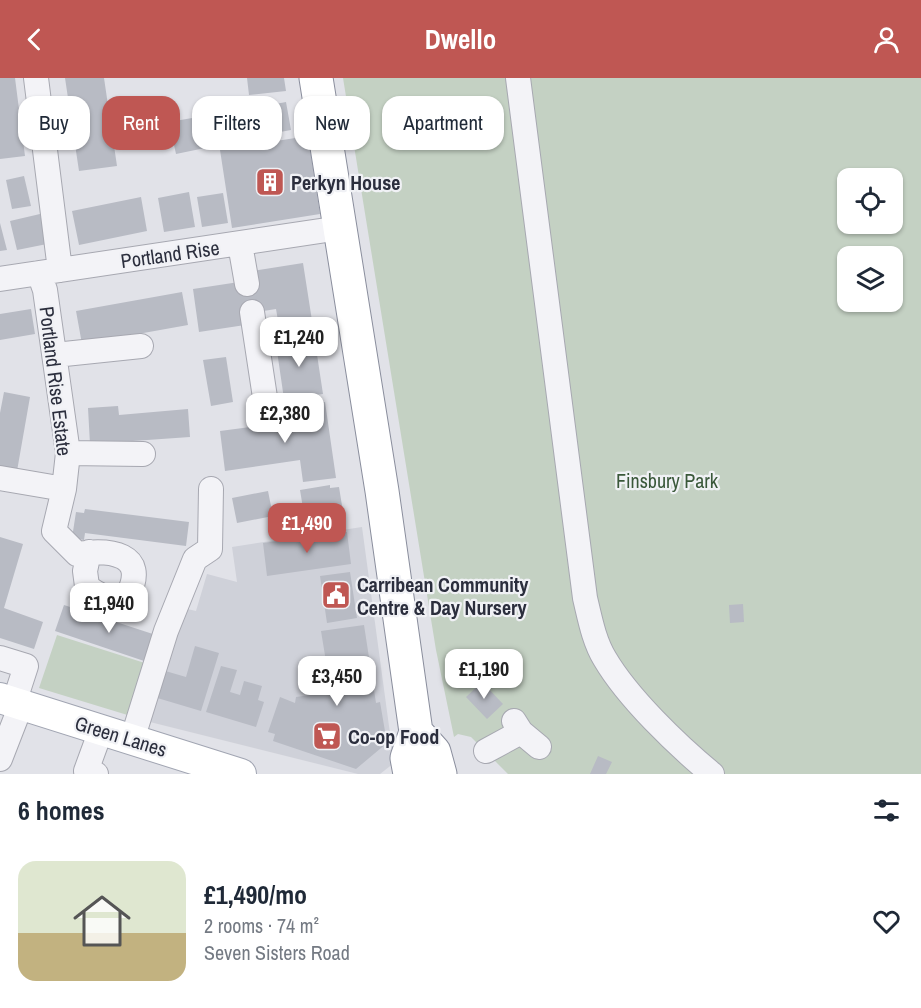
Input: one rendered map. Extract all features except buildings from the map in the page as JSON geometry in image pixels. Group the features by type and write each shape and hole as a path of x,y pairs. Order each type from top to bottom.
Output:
{"highway":[{"path":"316,78 416,732 407,758 410,774"},
{"path":"416,732 434,752 440,774"}],"main road":[{"name":"Green Lanes","path":"12,702 241,774"}],"street":[{"name":"Portland Rise Estate","path":"36,78 50,272 45,290 68,453 64,489 54,531 77,554 89,552"},
{"path":"518,78 585,598 591,626 604,658 620,680 666,732 712,774"},
{"name":"Portland Rise","path":"0,279 340,228"},
{"path":"222,246 247,284"},
{"path":"252,312 266,404"},
{"path":"55,355 141,346"},
{"path":"68,453 143,454"},
{"path":"0,478 64,489"},
{"path":"132,740 166,631 195,559 210,549 211,489"},
{"path":"0,658 26,666 12,702 0,759"},
{"path":"96,774 86,771 101,730"},
{"path":"486,751 524,734"}],"shaded area":[{"path":"362,527 394,763 380,774 358,774 142,720 179,607 196,611 207,574 237,582 232,547"}],"green space":[{"name":"Finsbury Park","path":"343,78 921,78 921,774 508,774 471,737 458,734 454,737 436,650 355,150 370,150 370,96 346,96"},
{"path":"57,635 151,665 134,717 39,688"}],"place":[{"name":"Perkyn House","path":"270,182"},
{"name":"Carribean Community Centre & Day Nursery","path":"336,595"},
{"name":"Co-op Food","path":"327,736"}]}
